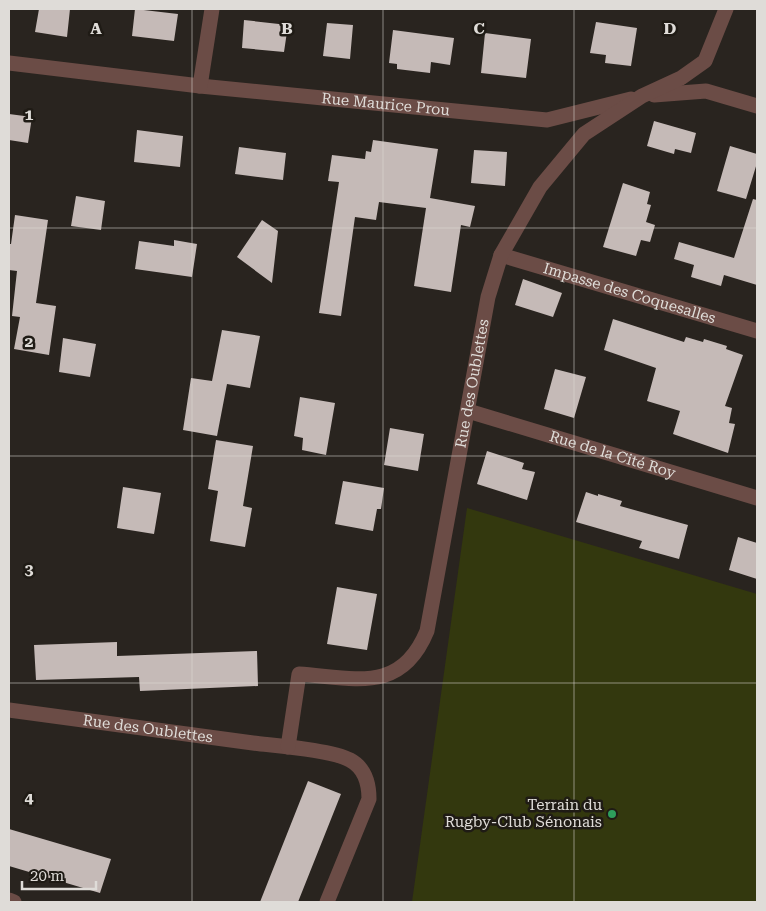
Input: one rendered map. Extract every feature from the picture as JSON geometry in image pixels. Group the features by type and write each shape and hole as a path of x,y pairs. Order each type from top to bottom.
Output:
{"street":[{"path":"200,86 212,9"},
{"name":"Rue des Oublettes","path":"288,747 299,674 362,679 379,678 408,664 420,649 427,631 488,296 501,255 540,187 584,134 642,96 682,78 705,61 726,9"},
{"name":"Rue Maurice Prou","path":"9,64 200,86 547,120 642,96 706,92 757,106"},
{"name":"Impasse des Coquesalles","path":"501,255 757,331"},
{"name":"Rue de la Cité Roy","path":"468,410 757,498"},
{"name":"Rue des Oublettes","path":"9,710 288,747 352,760 359,767 367,781 369,799 328,902"},
{"path":"9,900 14,902"}],"green space":[{"path":"467,508 757,594 757,902 412,902"}],"building":[{"path":"39,9 70,9 67,37 35,32"},
{"path":"135,9 178,14 174,41 132,36"},
{"path":"244,20 288,25 284,52 242,48"},
{"path":"596,22 637,28 631,66 605,63 606,55 590,53"},
{"path":"327,23 353,25 350,59 323,56"},
{"path":"393,30 454,38 450,65 431,62 430,73 397,69 397,64 389,63"},
{"path":"485,33 531,39 526,78 481,73"},
{"path":"9,114 32,117 28,143 9,140"},
{"path":"654,121 696,133 691,153 675,149 674,154 647,146"},
{"path":"137,130 183,136 180,167 134,162"},
{"path":"373,140 438,149 430,198 475,206 470,227 461,225 451,292 414,286 426,208 379,202 376,220 355,217 341,316 319,313 339,182 328,181 332,155 365,159 366,151 371,152"},
{"path":"730,146 757,154 757,163 746,199 717,191"},
{"path":"239,147 286,153 283,180 235,174"},
{"path":"474,150 507,152 505,186 471,183"},
{"path":"623,183 650,192 647,204 651,205 646,222 655,225 650,242 641,240 636,256 603,247"},
{"path":"76,196 105,201 101,230 71,226"},
{"path":"753,199 757,200 757,285 724,275 721,286 691,277 694,265 674,259 679,242 734,258"},
{"path":"15,215 48,220 36,303 56,306 49,355 14,349 20,317 12,316 17,271 9,270 9,244 11,244"},
{"path":"262,220 278,231 272,283 237,257"},
{"path":"174,240 197,244 192,277 135,269 139,241 174,246"},
{"path":"523,279 562,293 553,317 515,305"},
{"path":"613,319 684,342 686,337 703,342 704,339 727,346 726,349 743,355 725,406 732,408 729,423 735,424 728,453 673,434 680,411 647,401 656,368 604,350"},
{"path":"222,330 260,336 250,388 227,384 217,436 183,430 191,378 212,381"},
{"path":"63,338 96,344 90,377 59,372"},
{"path":"555,369 586,377 574,418 544,409"},
{"path":"300,397 335,403 326,455 302,450 303,438 294,436"},
{"path":"390,428 424,434 418,471 384,465"},
{"path":"216,440 253,446 243,506 252,508 245,547 210,541 218,491 208,489"},
{"path":"487,451 524,463 522,469 535,472 527,500 477,484"},
{"path":"343,481 384,488 381,509 377,509 373,531 335,524"},
{"path":"123,487 161,493 154,534 117,528"},
{"path":"586,492 622,501 620,506 688,525 679,559 639,548 642,541 576,522"},
{"path":"738,537 757,543 757,579 729,570"},
{"path":"337,587 377,594 367,650 327,644"},
{"path":"117,642 117,656 257,651 258,686 140,691 139,677 36,680 34,645"},
{"path":"308,781 341,794 298,902 260,902"},
{"path":"9,829 111,859 100,893 9,866"}],"place":[{"name":"Terrain du Rugby-Club Sénonais","path":"612,814"}]}
